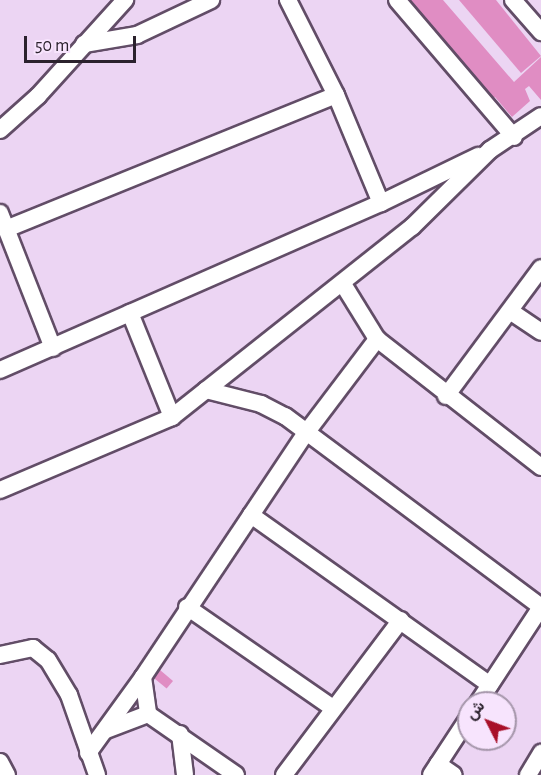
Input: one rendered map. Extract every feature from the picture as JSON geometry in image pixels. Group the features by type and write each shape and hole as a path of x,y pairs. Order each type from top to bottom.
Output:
{"street":[{"path":"0,130 38,96 125,0"},
{"path":"84,44 137,35 211,0"},
{"path":"288,0 336,95 381,203"},
{"path":"397,0 514,137"},
{"path":"513,0 541,32"},
{"path":"6,229 336,95"},
{"path":"0,370 381,203 514,137 541,116"},
{"path":"0,490 172,417 343,284 412,226 490,150"},
{"path":"0,213 53,348"},
{"path":"446,396 541,268"},
{"path":"343,284 377,339 446,396 541,466"},
{"path":"510,311 541,332"},
{"path":"130,313 172,417"},
{"path":"88,753 106,730 129,692 143,677 187,607 306,434 377,339"},
{"path":"206,390 261,404 306,434 541,607 486,691"},
{"path":"250,515 490,685"},
{"path":"187,607 333,708"},
{"path":"284,775 401,620"},
{"path":"0,655 33,648 48,660 69,694 97,775"},
{"path":"143,677 148,714"},
{"path":"106,730 148,714"},
{"path":"148,714 236,775"},
{"path":"180,734 186,775"},
{"path":"454,775 434,770 457,735"},
{"path":"528,775 541,753"},
{"path":"0,762 7,775"}],"building":[{"path":"403,0 443,0 514,82 541,57 541,100 529,86 525,89 530,101 512,117 495,97 490,101"},
{"path":"459,0 496,0 541,56 521,73"},
{"path":"160,670 173,681 167,689 154,678"}]}
